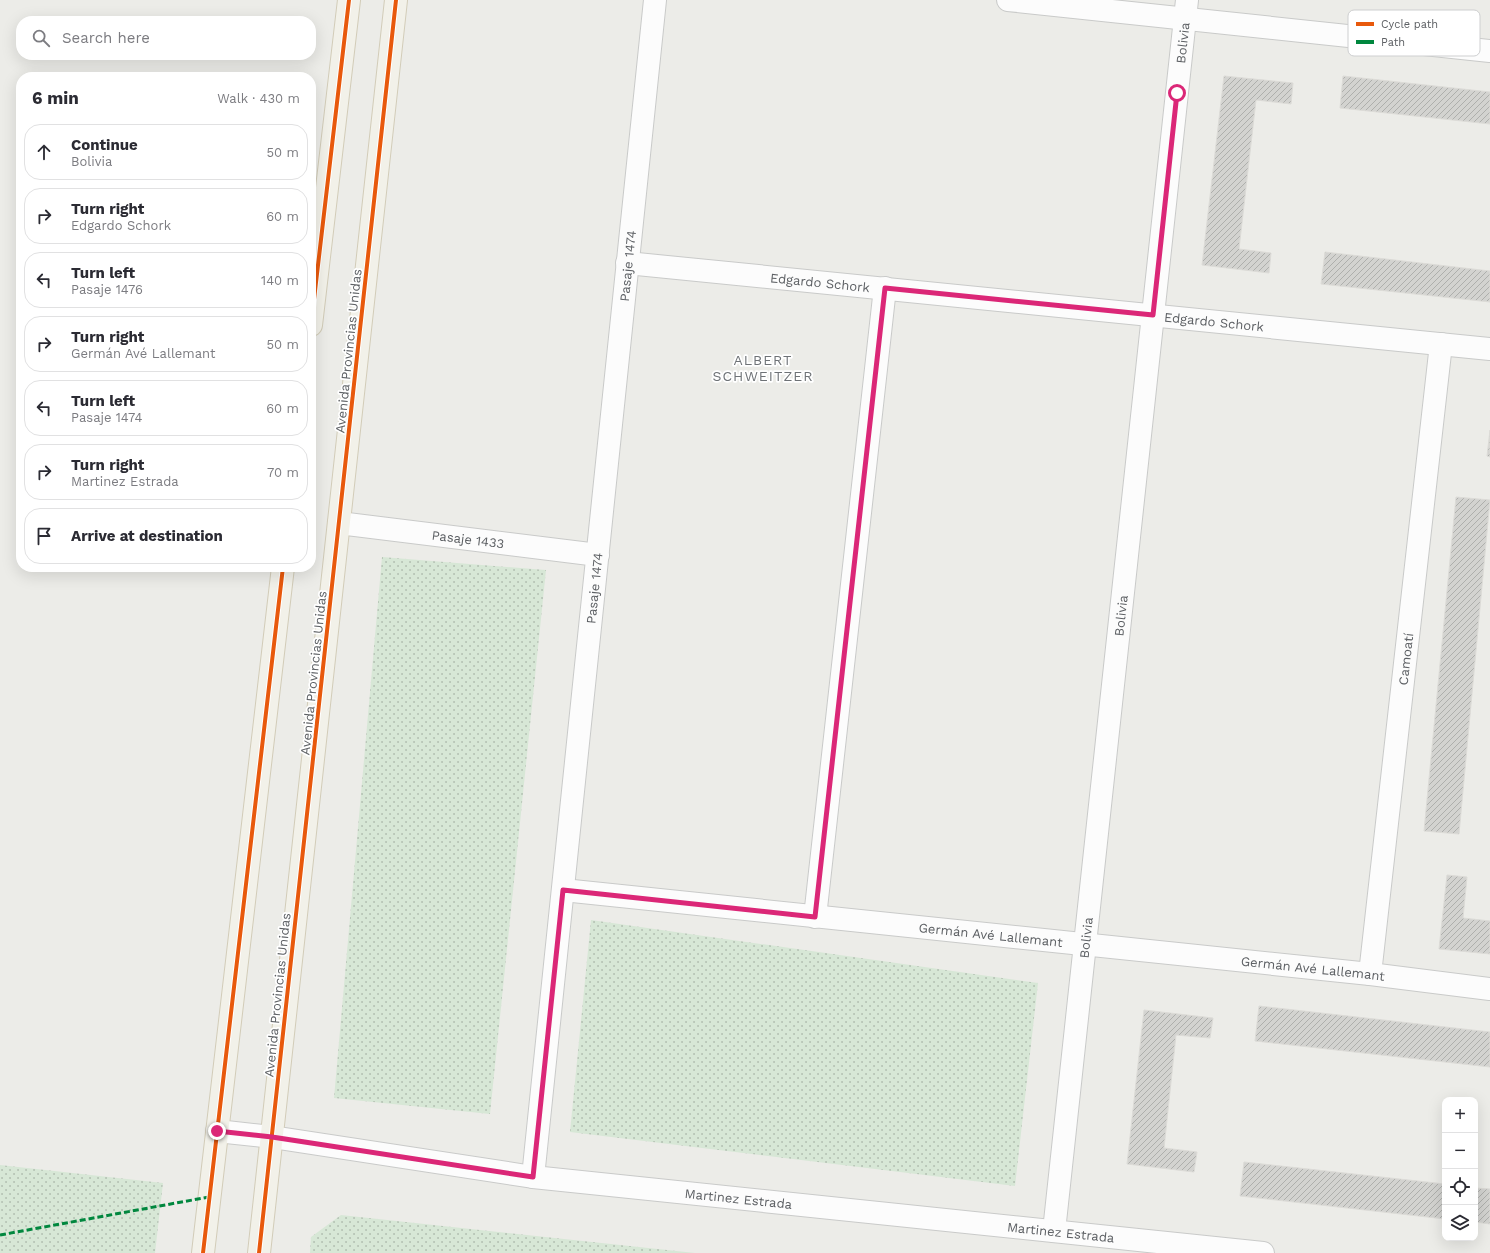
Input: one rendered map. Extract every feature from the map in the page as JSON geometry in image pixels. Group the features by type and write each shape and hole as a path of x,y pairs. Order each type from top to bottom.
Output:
{"main road":[{"path":"316,282 349,0"},
{"name":"Avenida Provincias Unidas","path":"259,1253 396,0"},
{"path":"203,1253 282,572"}],"street":[{"name":"Pasaje 1474","path":"533,1177 655,0"},
{"path":"1008,0 1186,9 1348,31"},
{"name":"Bolivia","path":"1054,1230 1186,9"},
{"path":"1480,50 1490,51"},
{"name":"Edgardo Schork","path":"627,263 1490,349"},
{"path":"815,917 885,288"},
{"name":"Camoatí","path":"1370,974 1441,344"},
{"name":"Pasaje 1433","path":"339,523 598,555"},
{"name":"Germán Avé Lallemant","path":"563,890 1370,974 1490,989"},
{"name":"Martinez Estrada","path":"217,1131 272,1137 533,1177 1054,1230 1263,1253"}],"green space":[{"path":"382,557 546,570 490,1114 334,1098"},
{"path":"591,920 1038,983 1015,1186 570,1132"},
{"path":"0,1165 163,1183 155,1253 0,1253"},
{"path":"341,1215 695,1253 310,1253 311,1237"}],"building":[{"path":"1224,76 1293,83 1291,104 1256,100 1239,249 1271,253 1269,273 1202,265"},
{"path":"1343,76 1490,92 1490,124 1340,108"},
{"path":"1325,252 1490,271 1490,302 1321,284"},
{"path":"1490,430 1490,457 1487,456"},
{"path":"1456,497 1490,500 1459,834 1424,831"},
{"path":"1447,875 1467,877 1463,918 1490,921 1490,954 1439,949"},
{"path":"1259,1006 1490,1032 1490,1067 1255,1041"},
{"path":"1144,1010 1213,1018 1210,1038 1176,1035 1164,1148 1197,1152 1194,1172 1127,1164"},
{"path":"1244,1162 1442,1184 1442,1219 1240,1196"},
{"path":"1478,1188 1490,1189 1490,1224 1478,1222"}],"marked path":[{"path":"0,1235 209,1197"}],"cycle path":[{"path":"316,282 349,0"},
{"path":"259,1253 396,0"},
{"path":"203,1253 282,572"}],"district":[{"name":"ALBERT SCHWEITZER","path":"763,368"}],"route":[{"path":"217,1131 272,1137 533,1177 563,890 815,917 885,288 1153,315 1177,93"}]}
